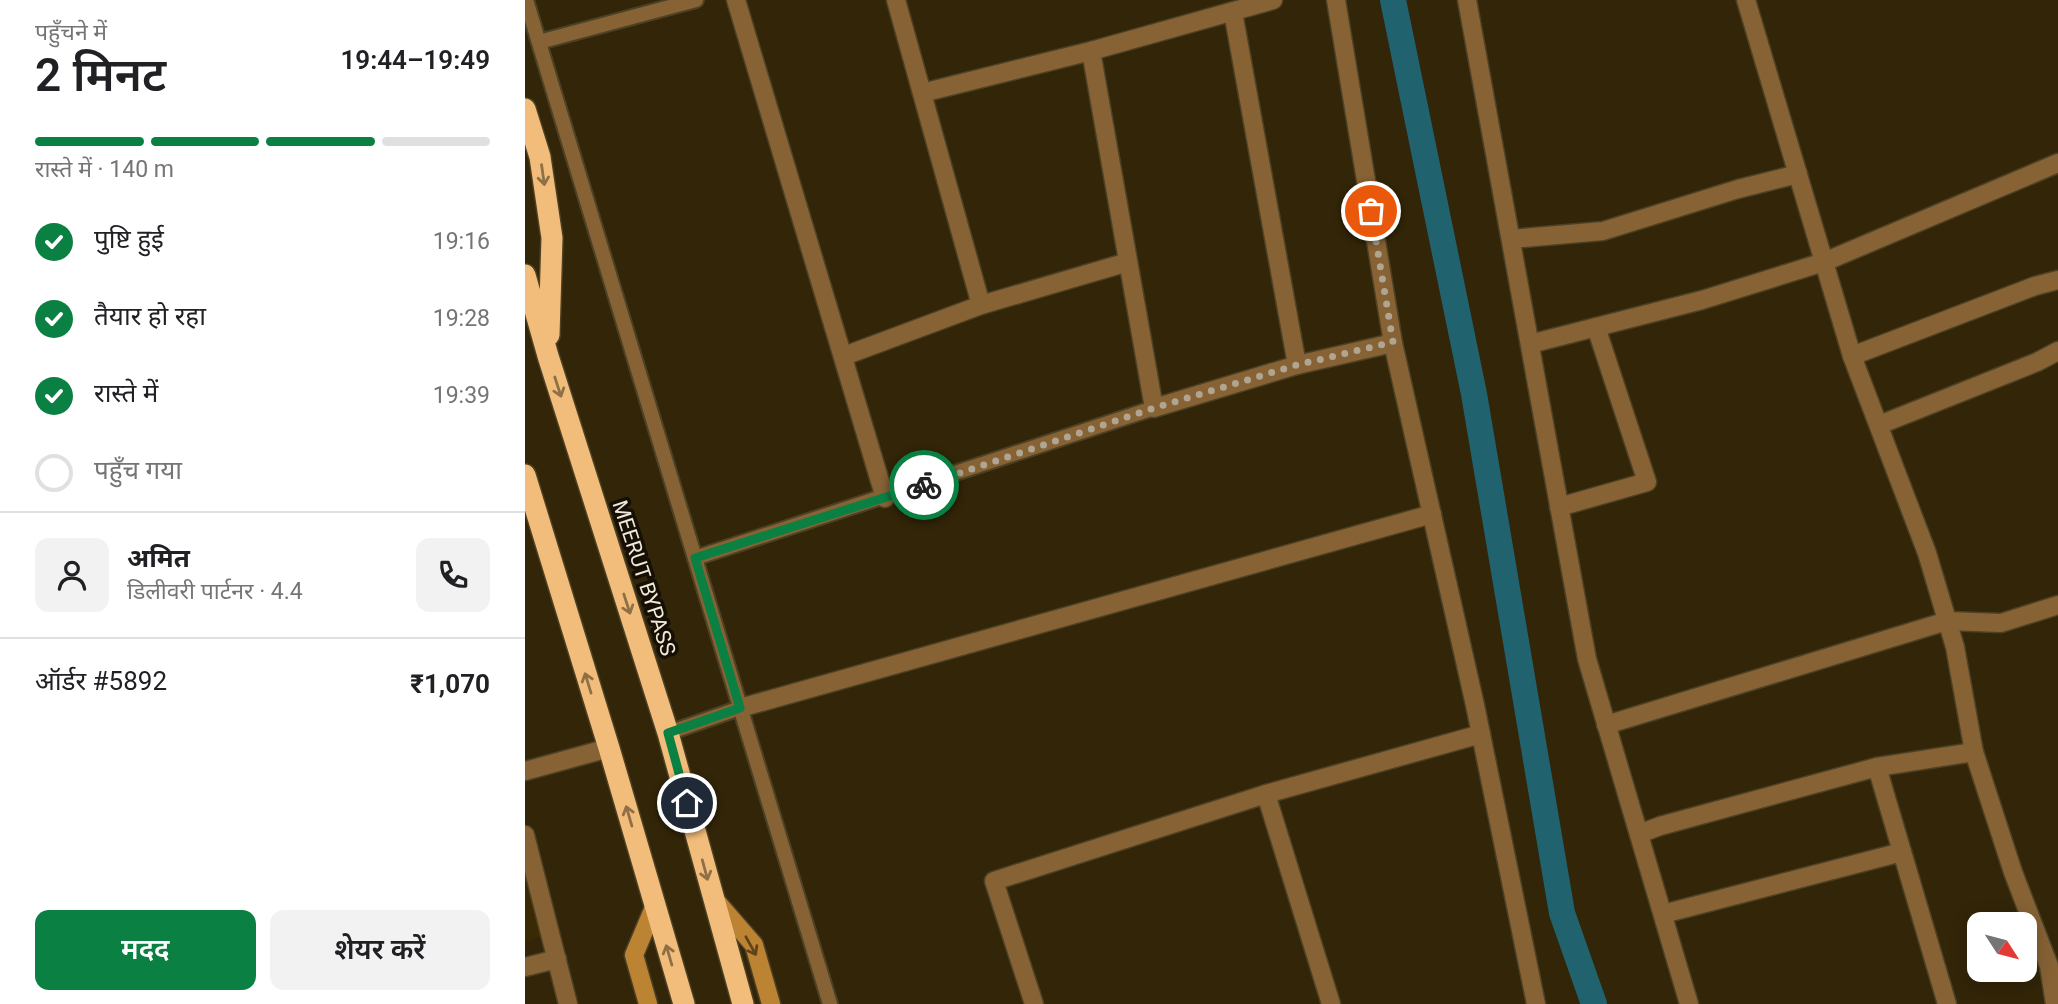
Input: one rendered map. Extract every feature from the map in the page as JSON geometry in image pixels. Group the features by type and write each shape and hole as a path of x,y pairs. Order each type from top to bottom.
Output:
{"highway":[{"path":"525,109 540,157 552,238 548,356"},
{"name":"MEERUT BYPASS","path":"525,275 548,356 668,733 743,1004"},
{"path":"525,475 684,1004"}],"street":[{"path":"736,0 885,498"},
{"path":"896,0 981,305"},
{"path":"922,93 1091,51 1273,0"},
{"path":"1336,0 1393,342 1481,734 1536,1004"},
{"path":"1467,0 1587,660 1689,1004"},
{"path":"1746,0 1852,356 1927,553 1955,647 1974,752 2013,873 2049,966 2055,1004"},
{"path":"1233,12 1297,365"},
{"path":"1091,51 1154,408 1297,365 1393,342"},
{"path":"1529,344 1702,300 1824,262 2058,163"},
{"path":"1511,239 1603,231 1738,189 1798,174"},
{"path":"844,356 981,305 1128,262"},
{"path":"1852,356 2035,286 2058,280"},
{"path":"1559,507 1647,482 1596,327"},
{"path":"1879,425 2037,362 2058,351"},
{"path":"740,708 1432,514"},
{"path":"1606,725 1947,621 2001,623 2058,605"},
{"path":"1034,1004 994,881 1266,794 1481,734"},
{"path":"525,771 609,748"},
{"path":"1639,834 1877,766 1974,752"},
{"path":"1877,766 1947,1004"},
{"path":"1266,794 1331,1004"},
{"path":"525,835 568,1004"},
{"path":"1663,914 1902,852"},
{"path":"713,897 754,945 771,1004"},
{"path":"648,1004 634,955 655,905"},
{"path":"525,967 557,959"}],"lane":[{"path":"526,0 829,1004"},
{"path":"539,42 696,0"},
{"path":"695,558 1154,408"},
{"path":"668,733 740,708"}],"shaded area":[{"path":"525,835 550,934 525,942"}],"waterway":[{"path":"1393,0 1474,394 1562,913 1594,1004"}],"way so far":[{"path":"924,485 1154,408 1297,365 1393,342 1371,211"}],"route":[{"path":"687,803 668,733 740,708 695,558 924,485"}]}
